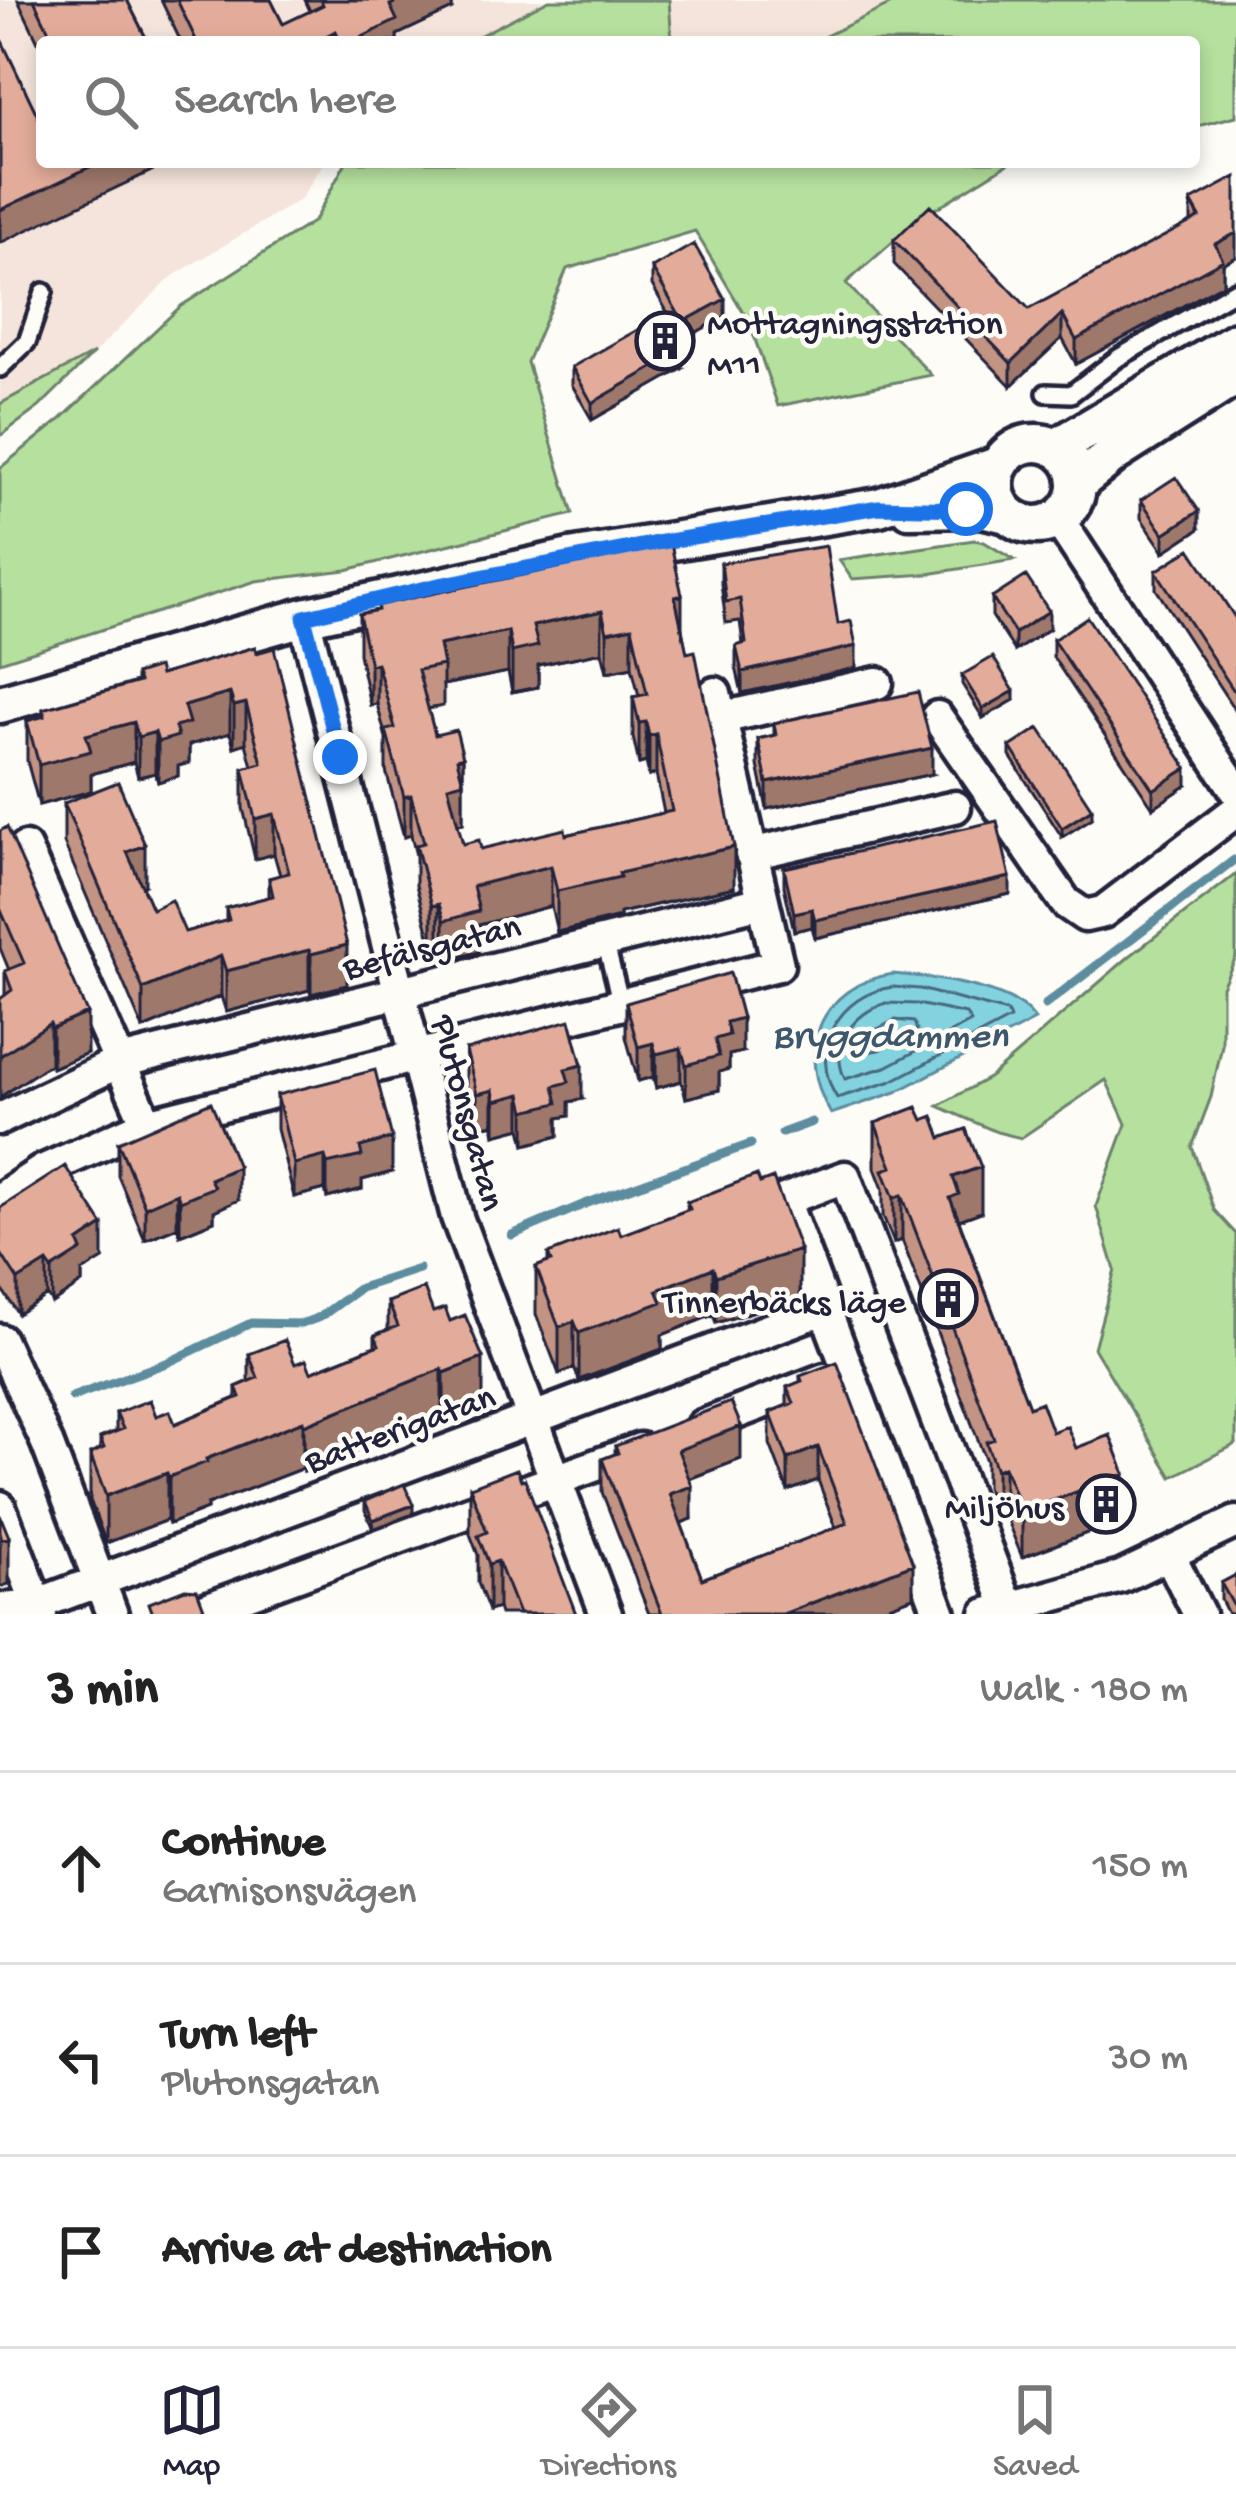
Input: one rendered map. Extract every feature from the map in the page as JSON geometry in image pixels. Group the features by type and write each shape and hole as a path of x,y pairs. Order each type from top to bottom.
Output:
{"street":[{"path":"1056,448 1236,341"},
{"path":"1078,483 1115,453 1236,376"},
{"path":"879,507 982,508 1032,526 1058,519 1073,504 1078,483 1072,463 1056,448 1034,442 1013,450 1000,465 994,486 1007,514"},
{"path":"0,704 304,617 552,562 879,507 1000,465"},
{"path":"1058,519 1236,790"},
{"name":"Plutonsgatan","path":"304,617 457,1217 606,1614"},
{"path":"0,1198 42,1171 147,1124 778,965 718,705 877,683"},
{"path":"938,717 1066,903 1085,916 1103,912 1236,811"},
{"path":"751,854 955,807"},
{"path":"26,848 147,1124"},
{"name":"Befälsgatan","path":"0,1119 120,1062 762,902"},
{"path":"940,1614 784,1200 845,1177 998,1610 1065,1602 1236,1522"},
{"name":"Batterigatan","path":"0,1610 39,1609 99,1581 824,1309"},
{"path":"0,1340 47,1443 112,1614"},
{"path":"192,1614 848,1370"},
{"path":"0,1508 39,1609"},
{"path":"1170,1556 1199,1614"}],"lane":[{"path":"1046,393 1071,394 1118,358 1236,290"},
{"path":"0,368 27,342 44,292"},
{"path":"605,940 621,1004"}],"shaded area":[{"path":"0,0 549,0 479,36 36,36 36,168 320,168 301,199 173,276 94,353 0,404"},
{"path":"669,0 900,0 825,36 672,36"}],"green space":[{"path":"549,0 669,0 672,36 479,36"},
{"path":"900,0 1236,0 1236,116 1200,125 1200,36 825,36"},
{"path":"343,168 1001,168 919,219 846,283 931,375 778,406 749,322 695,231 567,269 527,362 573,514 346,570 256,581 0,662 0,468 60,420 181,306 314,221"},
{"path":"94,353 39,407 0,436 0,404"},
{"path":"974,540 1014,560 928,574 852,579 839,560"},
{"path":"1236,874 1236,957 1222,987 1222,1045 1211,1097 1192,1147 1214,1210 1236,1234 1236,1444 1172,1477 1094,1348 1115,1270 1096,1206 1126,1124 1106,1080 1021,1138 938,1106 990,1077 1131,955"}],"water":[{"name":"Bryggdammen","path":"893,974 991,992 1010,999 1035,1020 896,1092 831,1114 815,1068 820,1025 847,992"}],"building":[{"path":"34,0 127,0 145,36 51,36"},
{"path":"177,0 271,0 283,24 323,5 321,0 401,0 390,5 397,20 364,36 338,36 336,31 326,36 194,36"},
{"path":"0,37 36,112 36,168 88,168 0,210"},
{"path":"1236,177 1236,233 1215,244 1223,260 1076,340 1062,314 1011,363 894,240 930,205 1029,309 1200,217 1191,201"},
{"path":"694,244 725,299 683,322 652,268"},
{"path":"662,316 682,351 592,403 572,367"},
{"path":"1176,477 1199,511 1164,534 1141,500"},
{"path":"671,544 682,595 675,597 687,653 695,651 734,847 557,891 551,866 473,886 479,911 444,921 439,904 432,906 416,845 424,843 411,795 404,797 386,730 395,728 377,663 370,665 359,614 378,610 377,605","holes":["602,611 607,632 632,627 647,694 633,697 639,723 646,722 649,736 656,734 672,811 481,849 479,840 463,844 448,786 463,782 457,759 463,757 456,730 435,735 418,670 443,665 439,645 508,631 512,652 538,646 533,626"]},
{"path":"826,546 838,624 851,621 856,646 742,672 736,646 746,643 740,599 726,602 721,563"},
{"path":"1190,549 1236,619 1236,694 1156,571"},
{"path":"1026,576 1049,611 1015,633 992,598"},
{"path":"1087,617 1187,768 1153,790 1053,640"},
{"path":"255,647 256,653 274,648 347,945 226,971 221,956 143,989 64,803 118,782 145,845 127,852 152,909 171,900 185,932 229,920 226,908 273,896 269,878 289,873 274,814 255,819 243,768 262,763 246,703 234,706 230,693 184,706 189,723 175,727 178,736 158,742 155,732 138,737 134,722 86,735 91,751 39,765 27,721 45,716 43,709 139,682 136,674 158,667 160,675"},
{"path":"993,657 1014,691 983,709 962,675"},
{"path":"918,692 932,748 767,783 758,739 776,735 774,723"},
{"path":"1039,728 1092,809 1062,828 1010,747"},
{"path":"997,821 1010,877 815,920 812,909 794,913 784,868"},
{"path":"7,827 87,1013 52,1028 50,1023 0,1056 0,999 12,990 5,971 24,963 0,908 0,831"},
{"path":"730,973 742,1018 726,1022 729,1035 715,1039 719,1056 686,1065 681,1048 656,1054 653,1043 638,1047 626,1003"},
{"path":"570,1020 582,1065 565,1069 569,1082 554,1086 558,1103 525,1111 521,1094 495,1101 493,1090 477,1094 466,1050"},
{"path":"375,1070 392,1138 360,1147 362,1156 327,1164 325,1156 294,1164 277,1095"},
{"path":"211,1102 238,1167 210,1179 214,1187 180,1201 177,1193 145,1207 118,1142"},
{"path":"917,1107 923,1120 933,1116 941,1138 966,1129 981,1167 953,1177 959,1194 950,1198 1029,1407 1041,1402 1052,1432 1067,1426 1076,1448 1110,1435 1125,1474 1022,1512 1004,1467 996,1470 986,1442 994,1439 902,1195 894,1198 883,1170 892,1167 875,1123"},
{"path":"65,1166 103,1225 78,1242 82,1250 52,1269 47,1262 18,1280 0,1252 0,1208"},
{"path":"757,1175 760,1183 773,1178 800,1250 716,1276 713,1268 657,1290 662,1302 579,1333 574,1321 559,1327 536,1267 551,1261 548,1254 618,1227 621,1235 690,1209 687,1202"},
{"path":"424,1288 433,1312 445,1308 450,1321 465,1315 483,1358 444,1373 442,1369 304,1425 303,1421 169,1477 167,1473 106,1496 90,1454 104,1448 100,1438 123,1429 116,1413 150,1400 156,1416 170,1411 175,1424 240,1397 236,1387 258,1378 249,1354 285,1340 295,1364 306,1360 311,1372 379,1345 375,1335 398,1326 388,1302"},
{"path":"837,1362 913,1564 783,1614 662,1614 602,1459 618,1453 615,1446 731,1402 741,1426 678,1450 692,1486 670,1494 702,1579 847,1523 818,1447 788,1459 770,1412 794,1403 787,1387 802,1381 800,1376"},
{"path":"517,1469 521,1480 525,1479 576,1614 519,1614 498,1561 489,1564 478,1536 487,1532 470,1487"},
{"path":"404,1484 413,1505 373,1520 365,1501"},
{"path":"0,1515 9,1537 0,1540"},
{"path":"1236,1575 1236,1610 1221,1583"},
{"path":"185,1589 197,1590 206,1614 153,1614 149,1603"}],"waterway":[{"path":"1045,1005 1234,860"},
{"path":"782,1133 812,1122"},
{"path":"512,1235 751,1144"},
{"path":"72,1397 169,1362 251,1323 301,1324 320,1317 360,1288 419,1269"}],"place":[{"name":"Mottagningsstation M11","path":"665,341"},
{"name":"Tinnerbäcks läge","path":"948,1299"},
{"name":"Miljöhus","path":"1106,1504"}],"route":[{"path":"340,757 304,617 656,543 879,507 966,509"}]}
